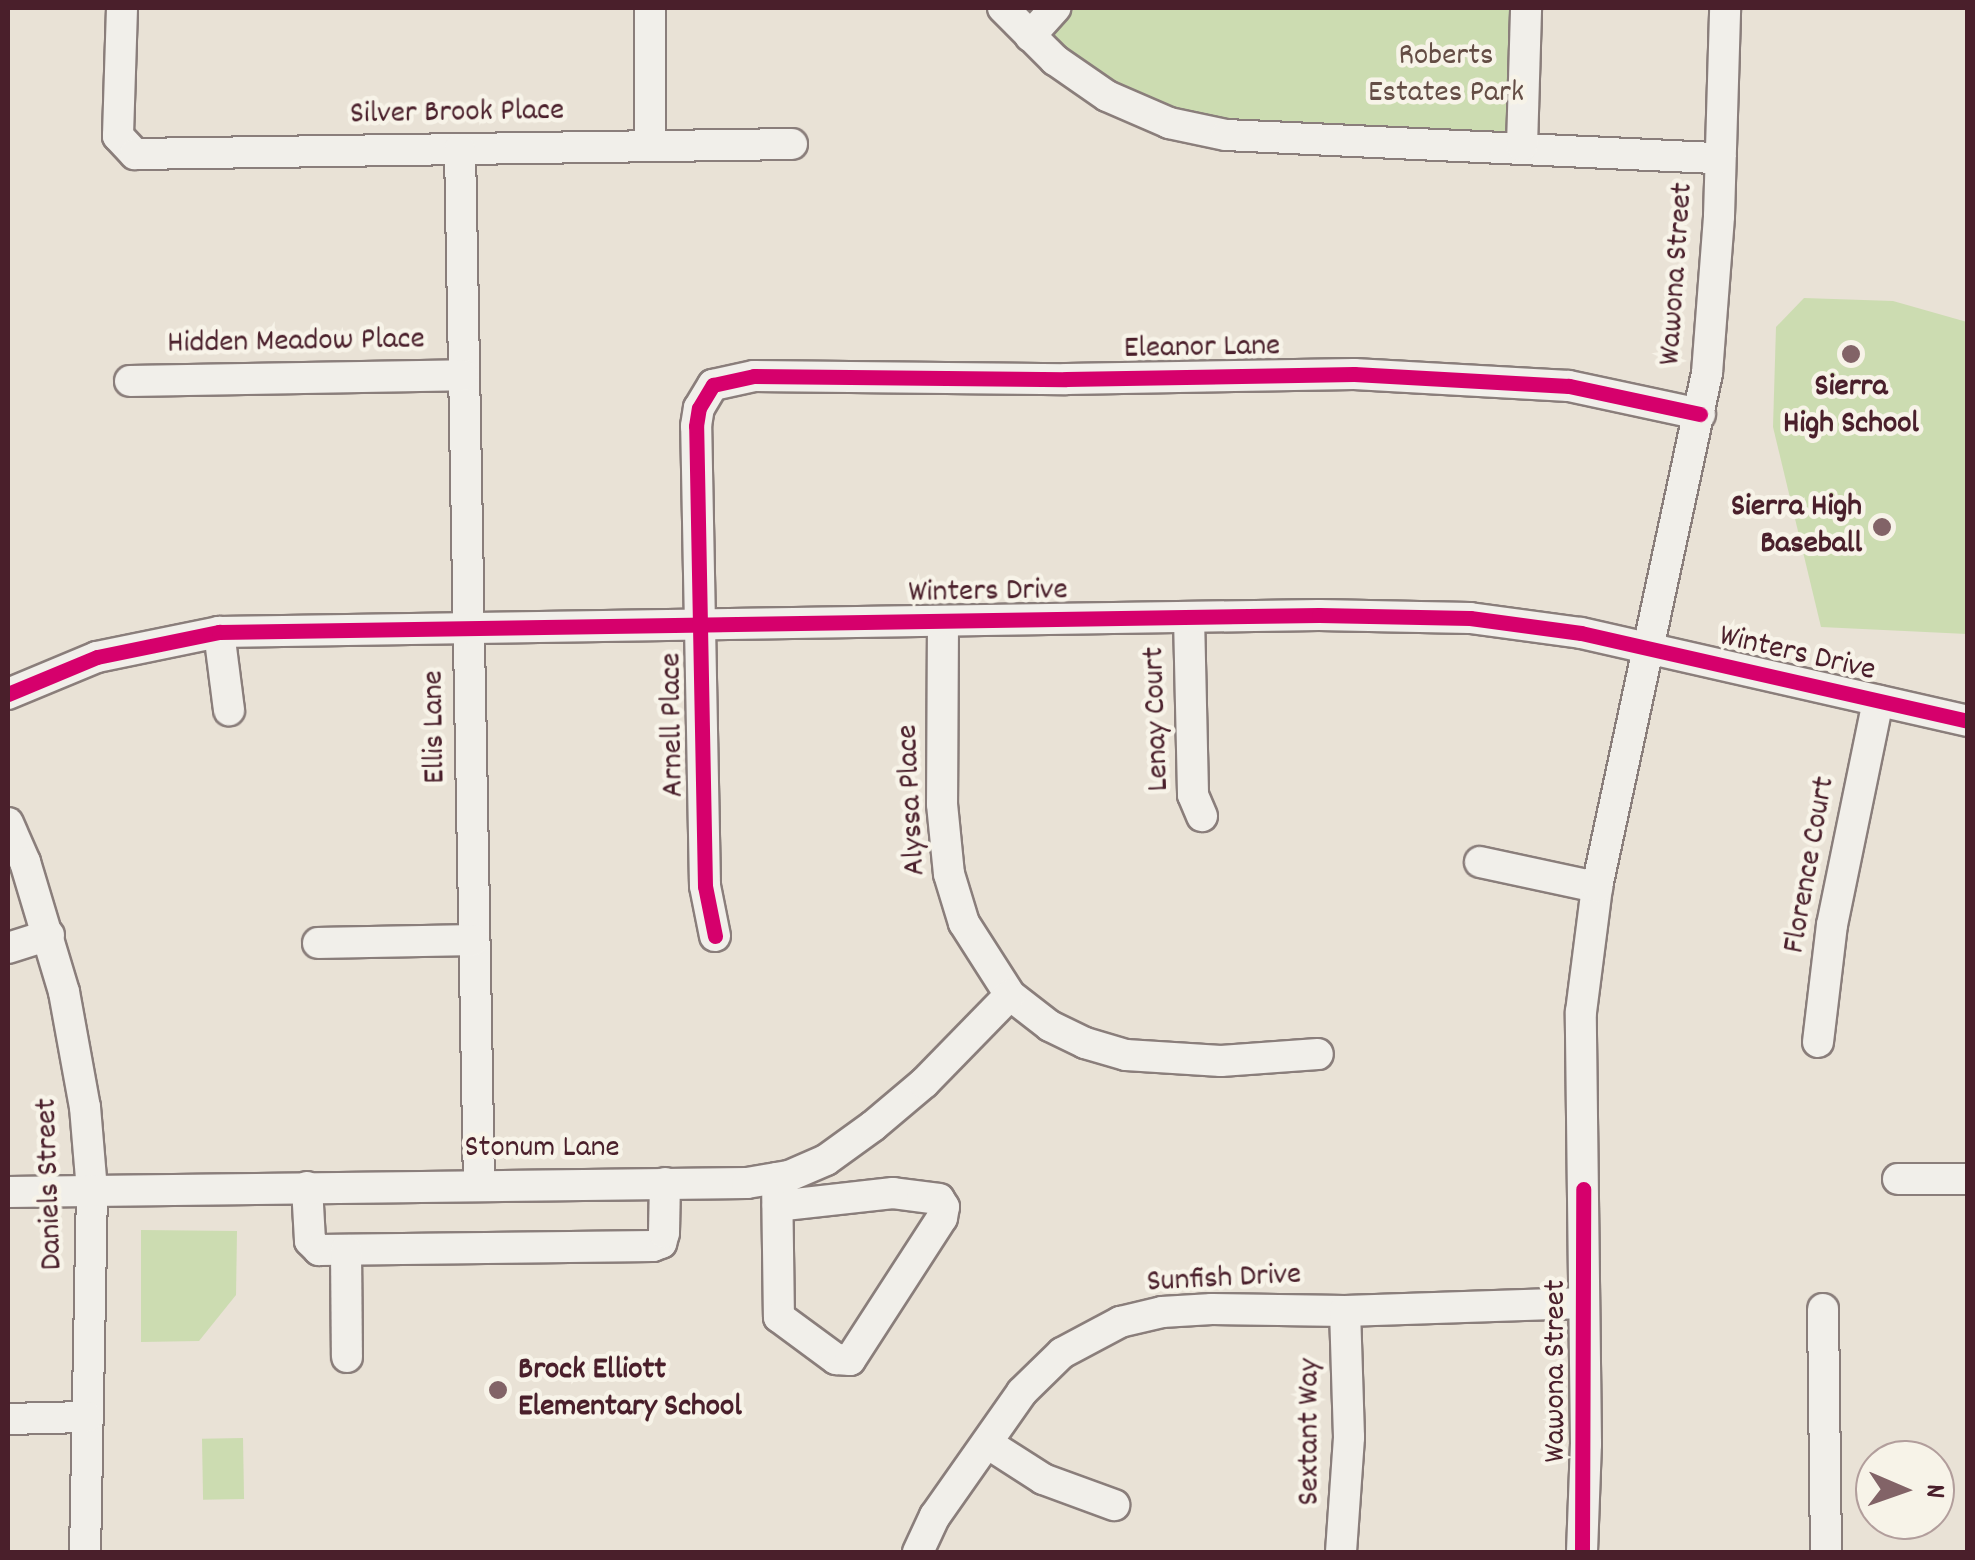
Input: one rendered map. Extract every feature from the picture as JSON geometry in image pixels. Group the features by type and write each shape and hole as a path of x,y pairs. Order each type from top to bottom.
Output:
{"street":[{"name":"Silver Brook Place","path":"122,8 118,136 125,149 135,154 792,144"},
{"path":"650,8 650,144"},
{"path":"1004,8 1055,60 1107,96 1169,123 1226,136 1296,142 1522,146 1720,158"},
{"path":"1030,36 1055,8"},
{"path":"1522,146 1526,8"},
{"name":"Wawona Street","path":"1582,1552 1581,1012 1598,887 1708,373 1725,8"},
{"name":"Ellis Lane","path":"460,149 479,1184"},
{"name":"Eleanor Lane","path":"706,394 730,378 754,376 1066,379 1354,374 1569,386 1700,414"},
{"name":"Hidden Meadow Place","path":"130,381 463,375"},
{"name":"Arnell Place","path":"706,394 696,426 699,622 705,886 715,936"},
{"name":"Lenay Court","path":"1189,617 1192,795 1202,816"},
{"name":"Winters Drive","path":"8,694 97,657 219,632 699,622 1470,618 1580,634 1968,721"},
{"name":"Alyssa Place","path":"944,621 942,804 949,874 964,924 1010,995 1050,1026 1085,1044 1126,1055 1221,1061 1318,1054"},
{"path":"219,632 229,710"},
{"name":"Florence Court","path":"1818,1042 1832,925 1878,702"},
{"name":"Daniels Street","path":"8,823 49,936 76,1044 92,1190 85,1552"},
{"path":"1480,862 1598,887"},
{"path":"8,948 49,936"},
{"path":"318,943 474,940"},
{"name":"Stonum Lane","path":"8,1192 747,1183 777,1192 874,1126 924,1083 1010,995"},
{"path":"1898,1179 1968,1179"},
{"path":"307,1186 313,1248 346,1250 653,1246 661,1242 664,1233 665,1183"},
{"path":"777,1192 893,1194 939,1199 944,1207 942,1218 850,1360 836,1359 779,1318 777,1192"},
{"path":"346,1250 347,1357"},
{"name":"Sunfish Drive","path":"918,1552 936,1516 1022,1392 1062,1353 1120,1322 1162,1312 1212,1309 1345,1311 1584,1304"},
{"path":"1823,1308 1826,1552"},
{"name":"Sextant Way","path":"1341,1552 1349,1437 1345,1311"},
{"path":"8,1418 87,1417"},
{"path":"987,1443 1043,1479 1114,1506"}],"green space":[{"name":"Roberts Estates Park","path":"1055,8 1526,8 1522,146 1169,123 1030,36"},
{"name":"Sierra High Baseball","path":"1804,298 1893,301 1967,322 1967,634 1821,627 1773,427 1776,327"},
{"path":"141,1230 237,1231 236,1295 199,1341 141,1342"},
{"path":"243,1438 244,1499 203,1500 202,1439"}],"cycle path":[{"path":"715,936 705,886 696,426 699,408 713,385 754,376 1066,379 1354,374 1569,386 1700,414"},
{"path":"8,694 97,657 219,632 1319,615 1470,618 1581,633 1968,721"},
{"path":"1582,1552 1583,1189"}],"place":[{"name":"Sierra High School","path":"1851,354"},
{"name":"Sierra High Baseball","path":"1882,527"},
{"name":"Brock Elliott Elementary School","path":"498,1390"}]}
